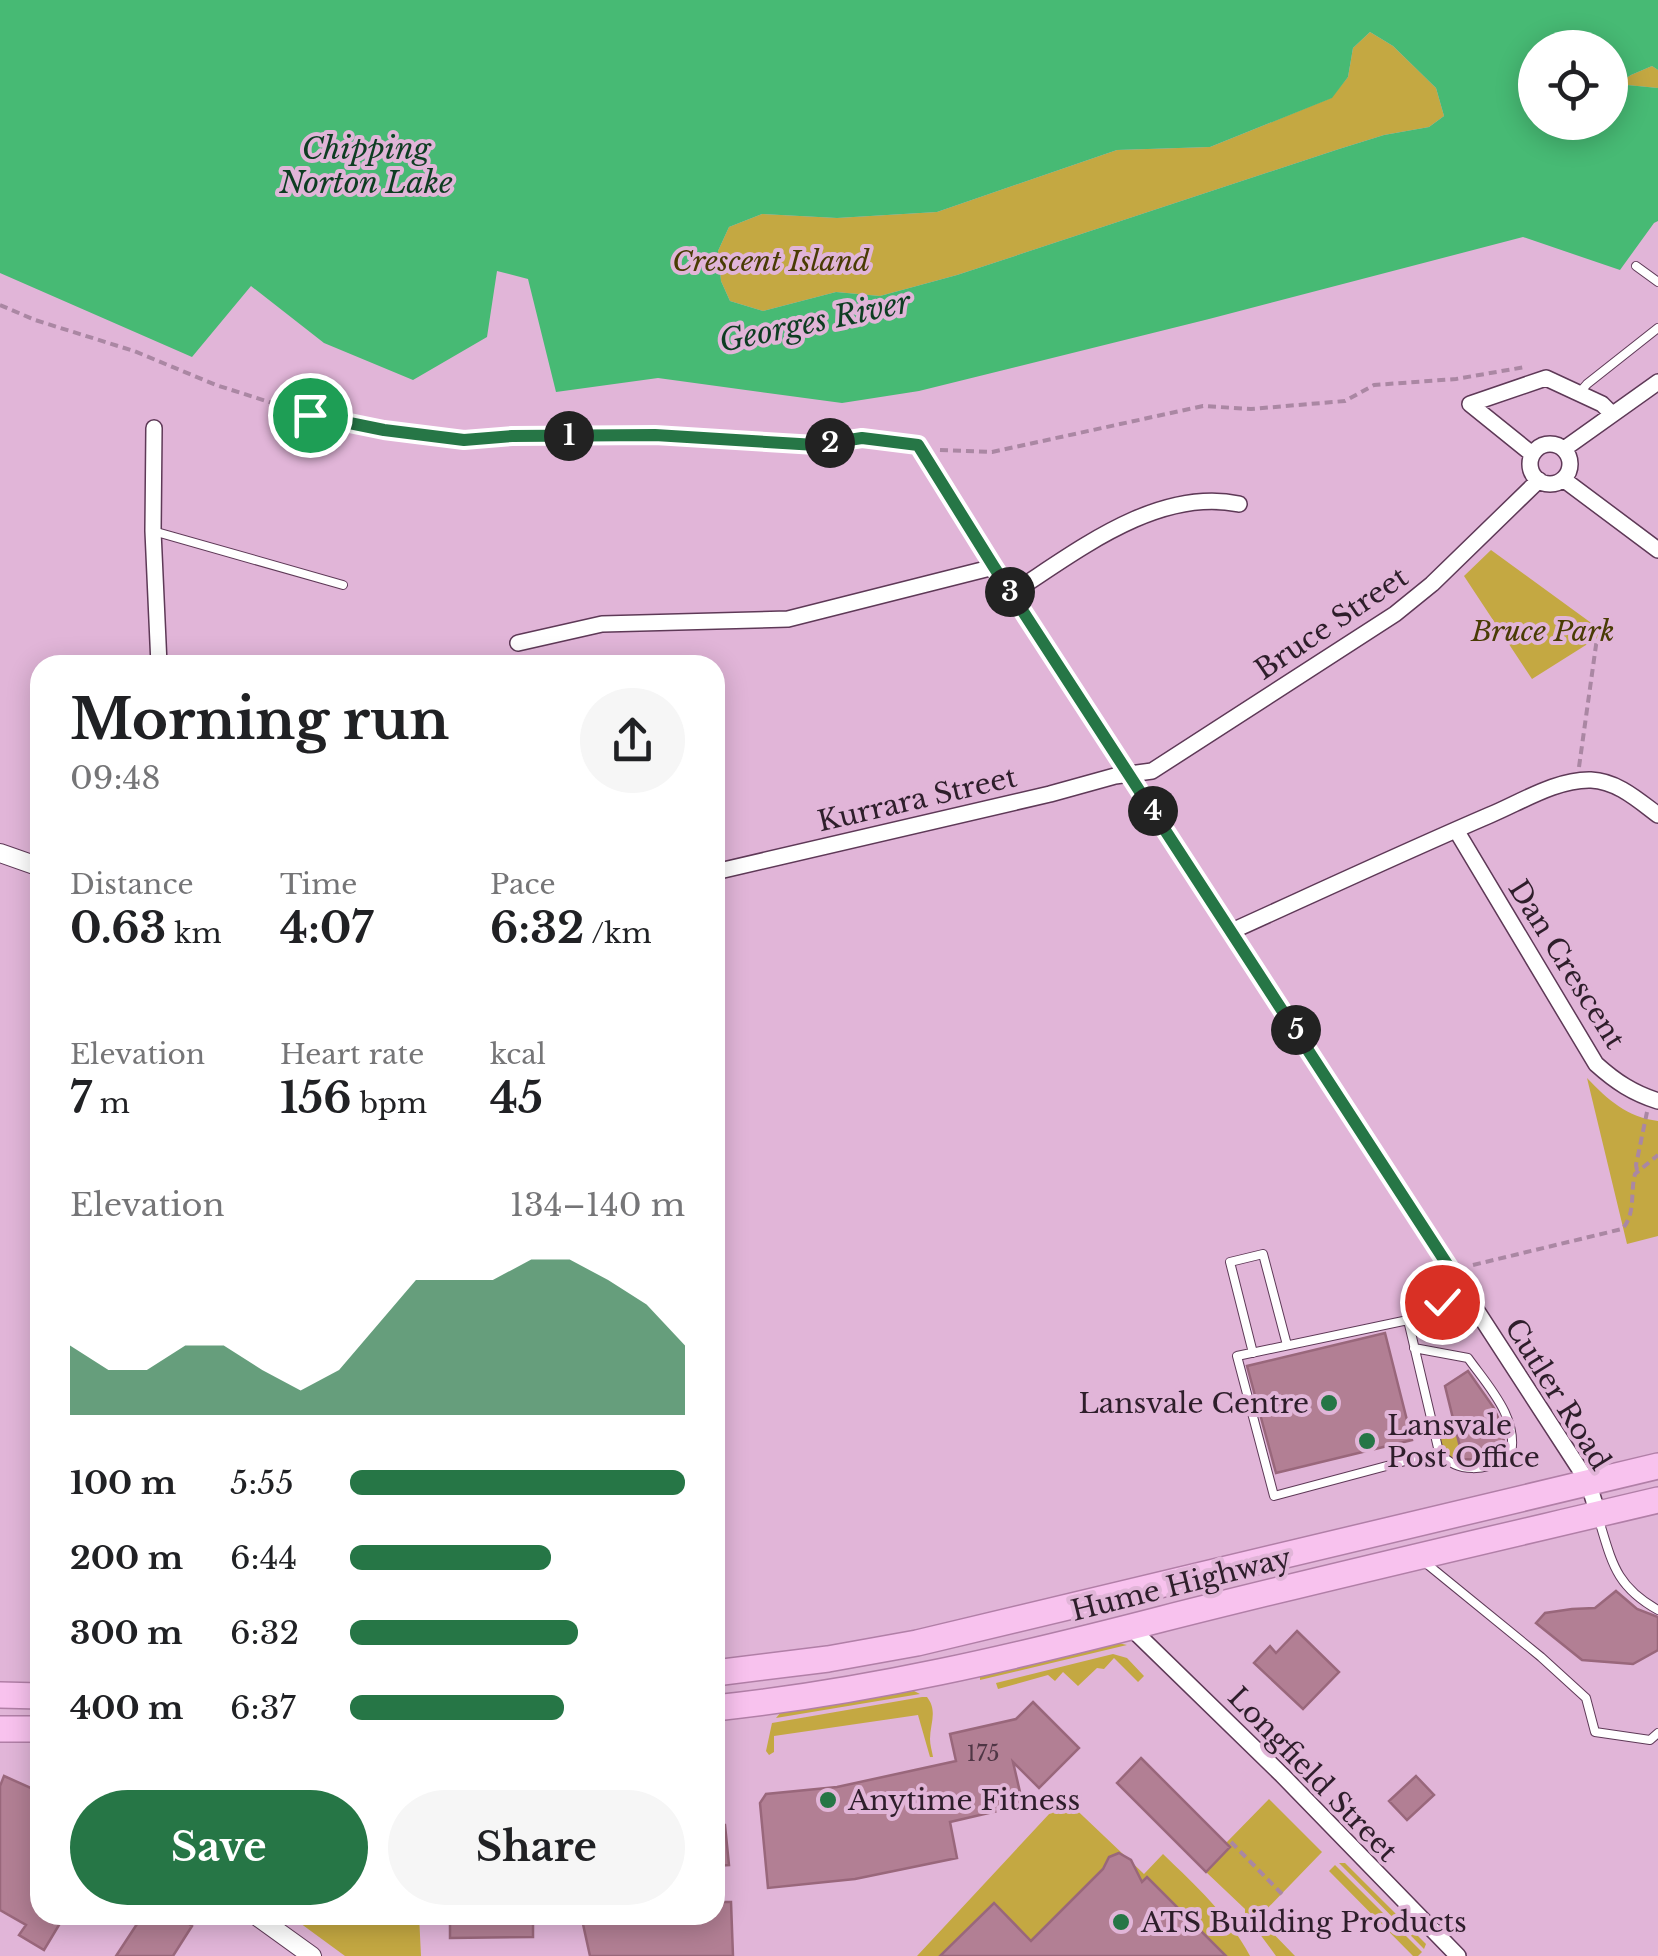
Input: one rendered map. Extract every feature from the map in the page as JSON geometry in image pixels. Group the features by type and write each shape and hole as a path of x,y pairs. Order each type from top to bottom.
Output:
{"highway":[{"name":"Hume Highway","path":"725,1672 917,1643 1658,1466"},
{"name":"Hume Highway","path":"725,1707 855,1690 1131,1628 1658,1500"},
{"path":"0,1695 30,1696"},
{"path":"0,1729 30,1730"}],"street":[{"path":"1532,454 1470,404 1546,378 1602,404 1612,413"},
{"path":"1564,449 1658,382"},
{"path":"154,428 153,531 159,655"},
{"path":"1546,444 1564,449 1570,461 1568,474 1551,484 1539,480 1531,472 1532,454 1546,444"},
{"name":"Cutler Road","path":"918,445 1588,1482 1598,1514"},
{"name":"Bruce Street","path":"1130,775 1152,771 1394,614 1432,584 1539,480"},
{"path":"1563,480 1658,550"},
{"path":"1012,594 1109,531 1130,522 1191,503 1219,500 1238,504"},
{"path":"518,643 602,624 788,619 994,567"},
{"name":"Kurrara Street","path":"725,870 1130,775"},
{"path":"1232,931 1456,830 1577,782 1610,784 1658,815"},
{"name":"Dan Crescent","path":"1456,830 1596,1064 1617,1083 1654,1100"},
{"path":"0,853 30,864"},
{"name":"Longfield Street","path":"1131,1628 1282,1774 1458,1956"},
{"path":"269,1925 312,1956"}],"lane":[{"path":"1636,266 1658,282"},
{"path":"1579,393 1658,328"},
{"path":"153,531 343,585"},
{"path":"1252,1352 1230,1262 1263,1254 1287,1345"},
{"path":"1439,1452 1274,1496 1237,1356 1408,1320 1463,1290"},
{"path":"1408,1320 1414,1348 1439,1452 1446,1462 1466,1470 1510,1458 1513,1448 1506,1410 1468,1358 1414,1348"},
{"path":"1598,1514 1620,1579 1639,1600 1658,1610"},
{"path":"1419,1558 1541,1656 1586,1698 1595,1732 1650,1740 1658,1733"}],"path":[{"path":"0,306 310,415 464,440 655,435 816,445 862,438 958,452 992,452 1204,406 1251,409 1325,404 1345,401 1374,385 1525,367"},
{"path":"1577,782 1597,638"},
{"path":"1473,1265 1628,1226 1636,1160 1654,1100"},
{"path":"1637,1170 1658,1155"},
{"path":"1231,1842 1282,1894"}],"green space":[{"name":"Crescent Island","path":"1370,32 1393,46 1436,88 1444,116 1429,127 1384,135 957,275 880,296 836,292 763,311 730,301 721,281 718,251 729,227 762,214 837,218 937,212 1117,150 1210,147 1331,98 1348,77 1353,48"},
{"path":"1652,66 1658,70 1658,88 1628,85 1631,75"},
{"name":"Bruce Park","path":"1491,550 1605,633 1532,679 1464,576"},
{"path":"1587,1078 1619,1106 1658,1121 1658,1236 1627,1244"},
{"path":"1454,1425 1464,1465 1445,1457 1438,1430"},
{"path":"1118,1643 1127,1645 980,1680 980,1676"},
{"path":"1113,1654 1127,1658 1144,1676 1138,1682 1114,1658 1078,1686 1063,1672 1055,1681 1048,1675 998,1689 996,1683"},
{"path":"914,1691 920,1694 776,1718 781,1712"},
{"path":"927,1697 932,1707 933,1757 918,1715 774,1736 774,1752 769,1755 766,1751 772,1723"},
{"path":"1064,1798 1144,1874 1163,1854 1222,1915 1250,1956 1226,1956 1147,1877 1125,1899 1099,1873 1031,1941 993,1903 940,1956 917,1956"},
{"path":"1269,1799 1322,1852 1258,1918 1295,1956 1276,1956 1245,1909 1206,1872 1230,1847 1226,1843"},
{"path":"1339,1863 1345,1863 1426,1944 1424,1949"},
{"path":"1335,1865 1422,1952 1418,1956 1413,1956 1329,1871"},
{"path":"303,1925 419,1925 421,1956 345,1956"}],"water":[{"name":"Chipping Norton Lake","path":"0,0 1658,0 1658,70 1652,66 1628,77 1628,30 1518,30 1518,140 1628,140 1628,85 1658,88 1658,221 1620,270 1523,237 919,391 842,403 658,378 556,392 528,279 497,271 487,337 413,380 324,343 251,286 192,357 0,273","holes":["1370,32 1393,46 1436,88 1444,116 1429,127 1384,135 957,275 880,296 836,292 763,311 730,301 721,281 718,251 729,227 762,214 837,218 937,212 1117,150 1210,147 1332,98 1348,77 1353,48"]}],"building":[{"name":"Lansvale Centre","path":"1385,1333 1412,1440 1276,1473 1247,1366"},
{"path":"1468,1371 1494,1408 1504,1432 1503,1453 1481,1460 1463,1459 1445,1386"},
{"path":"1616,1591 1637,1609 1658,1617 1658,1650 1633,1664 1582,1660 1536,1623 1545,1613 1595,1608"},
{"path":"1297,1631 1339,1672 1303,1709 1254,1663 1270,1646 1276,1653"},
{"path":"1033,1702 1079,1748 1039,1788 1013,1762 1023,1805 950,1822 957,1858 855,1879 768,1888 760,1803 766,1794 837,1787 956,1761 950,1734 1016,1719"},
{"path":"1141,1758 1230,1847 1206,1872 1117,1783"},
{"path":"4,1776 30,1788 30,1925 59,1925 44,1950 19,1935 26,1925 0,1910 0,1786"},
{"path":"1416,1776 1434,1795 1407,1820 1389,1801"},
{"path":"725,1825 729,1865 725,1865"},
{"name":"ATS Building Products","path":"1119,1853 1131,1860 1142,1882 1147,1877 1226,1956 940,1956 994,1903 1031,1941 1103,1869 1109,1857"},
{"path":"725,1902 731,1902 733,1956 590,1956 583,1925 725,1925"},
{"path":"136,1925 192,1926 173,1956 116,1956"},
{"path":"450,1925 533,1925 533,1937 450,1938"}],"place":[{"name":"Lansvale Centre","path":"1329,1403"},
{"name":"Lansvale Post Office","path":"1367,1441"},
{"name":"Anytime Fitness","path":"828,1800"},
{"name":"ATS Building Products","path":"1121,1922"}],"route":[{"path":"310,415 464,440 655,435 816,445 862,438 918,445 1456,1278 1463,1290 1442,1302"}],"water label":[{"name":"Georges River","path":"815,322"}]}
